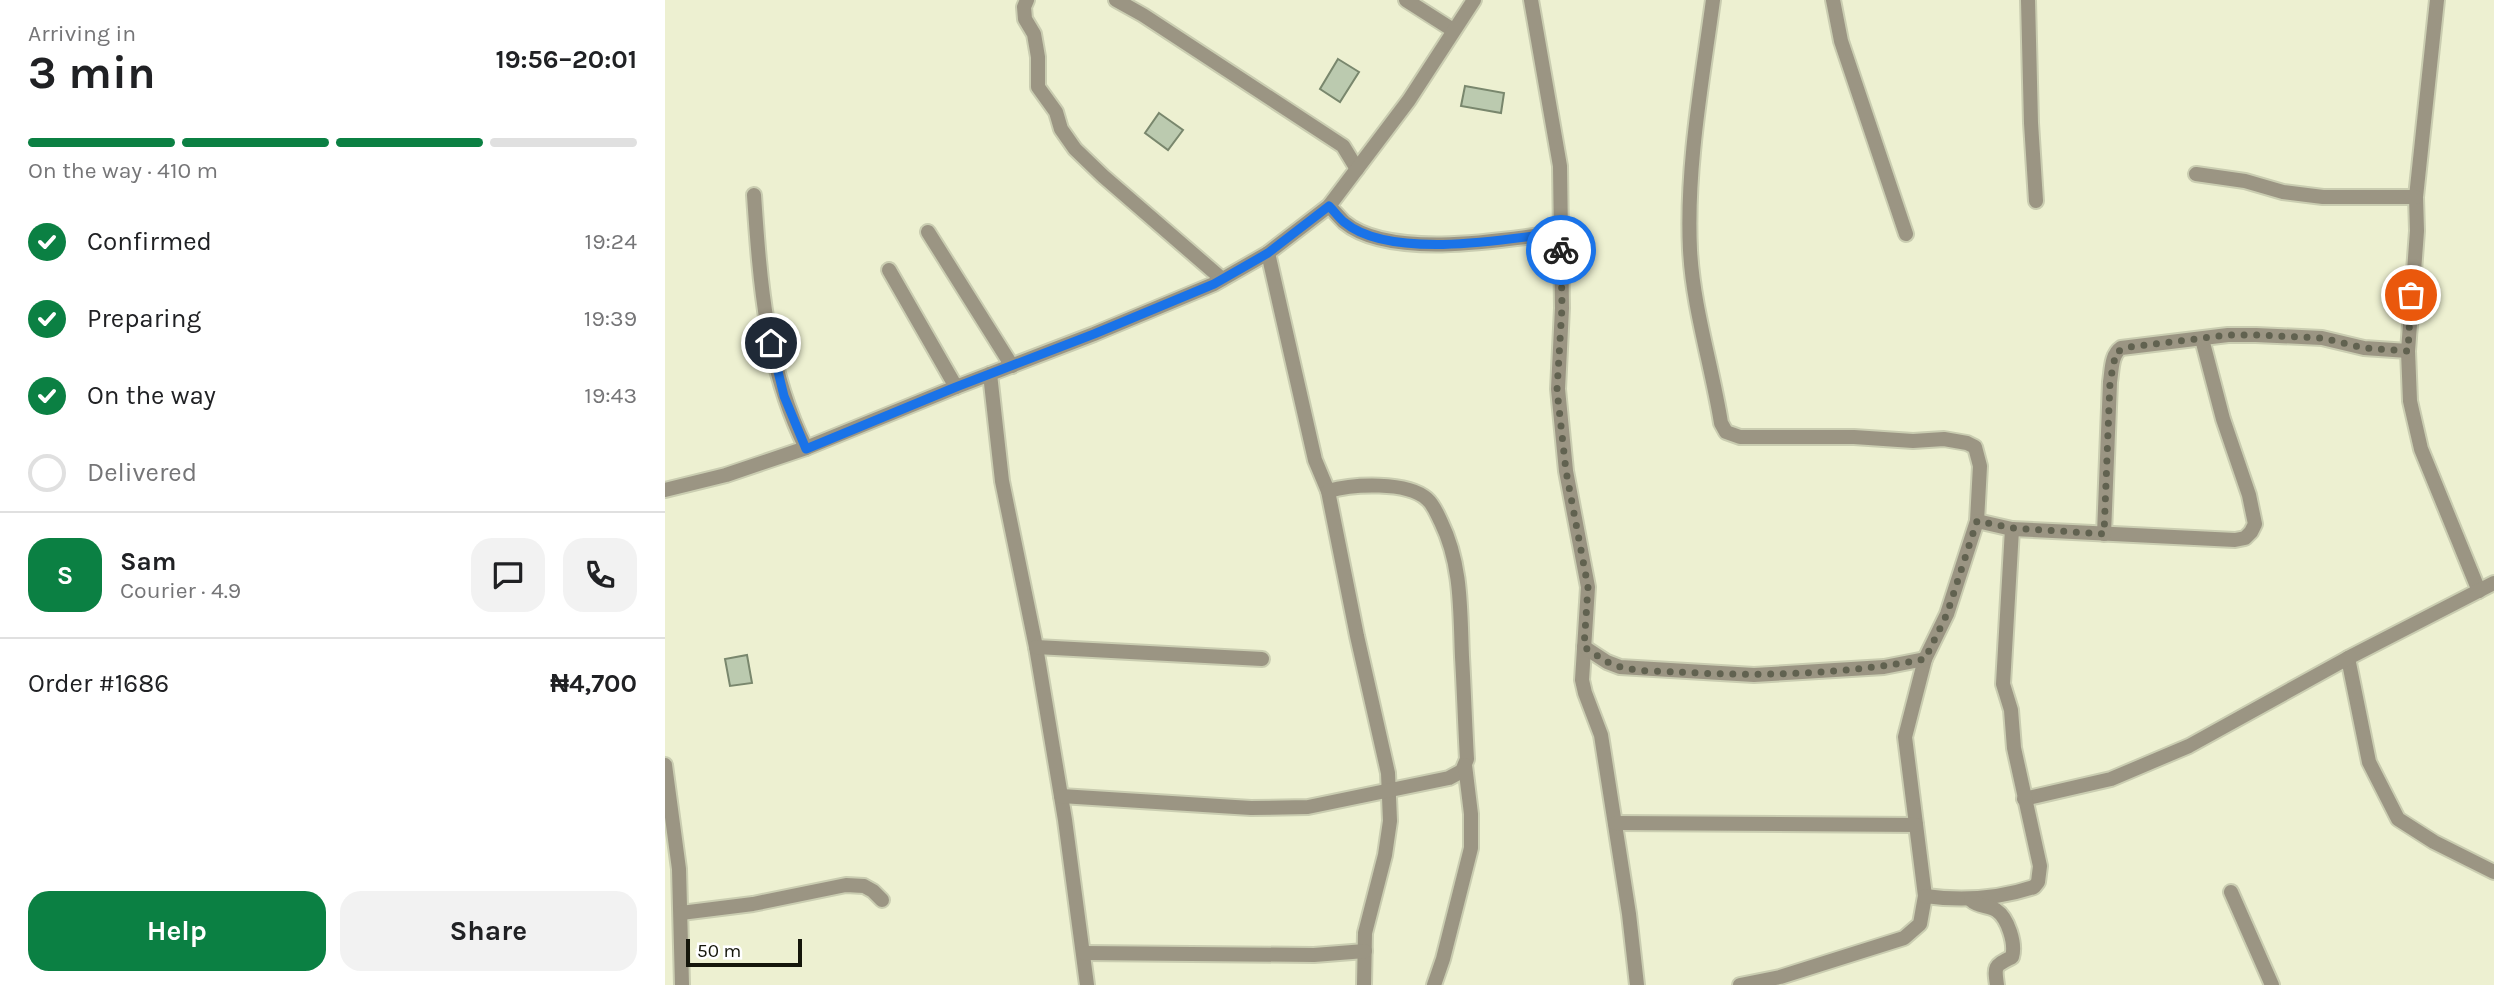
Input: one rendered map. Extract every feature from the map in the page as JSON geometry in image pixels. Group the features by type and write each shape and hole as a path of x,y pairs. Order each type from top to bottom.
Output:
{"street":[{"path":"1027,0 1024,7 1025,19 1034,34 1038,57 1038,86 1056,111 1061,129 1075,149 1103,176 1222,279"},
{"path":"1117,0 1343,146 1357,169"},
{"path":"1406,0 1453,30"},
{"path":"665,490 726,475 806,449 1094,334 1222,279 1268,253 1329,206 1417,89 1474,0"},
{"path":"1531,0 1560,166 1562,307 1557,390 1566,471 1588,587 1582,680 1601,735 1637,985"},
{"path":"1713,0 1699,103 1690,208 1690,252 1721,423 1726,432 1740,437 1854,437 1913,441 1944,439 1975,447 1980,466 1977,521 1947,614 1925,659 1905,737 1924,896 1920,924 1903,938 1779,981 1748,984"},
{"path":"1833,0 1841,41 1906,234"},
{"path":"2028,0 2036,201"},
{"path":"2437,0 2416,197 2417,231 2408,351 2410,401 2421,449 2479,591"},
{"path":"1343,146 1374,147"},
{"path":"2196,174 2245,181 2283,192 2323,197 2416,197"},
{"path":"754,195 761,290 771,343 784,396 806,449"},
{"path":"1329,206 1344,223 1360,232 1381,239 1415,243 1453,246 1561,232"},
{"path":"928,232 1012,366"},
{"path":"1268,253 1315,460 1328,491 1357,636 1382,742 1389,790 1390,821 1385,855 1365,933 1364,985"},
{"path":"889,270 956,387"},
{"path":"2104,534 2110,382 2116,352 2129,347 2228,335 2322,338 2364,348 2408,351"},
{"path":"1977,521 2012,528 2104,534 2235,540 2245,538 2255,524 2249,495 2223,419 2202,340"},
{"path":"991,374 1002,481 1037,646 1087,985"},
{"path":"1061,796 1251,808 1307,807 1449,778 1462,771 1467,759 1459,582 1450,541 1436,512 1425,497 1368,485 1328,491"},
{"path":"1924,896 1970,898 2022,891 2038,882 2040,866 2014,748 2011,710 2003,684 2012,528"},
{"path":"2024,799 2111,779 2189,746 2347,658 2494,583"},
{"path":"1037,646 1262,659"},
{"path":"1584,647 1620,667 1732,674 1884,667 1925,659"},
{"path":"2347,658 2369,762 2398,818 2434,842 2494,873"},
{"path":"665,765 679,869 681,985"},
{"path":"1434,985 1471,848 1471,814 1465,765"},
{"path":"1615,823 1916,825"},
{"path":"681,913 753,904 846,885 864,886 883,900"},
{"path":"2231,892 2272,985"},
{"path":"1970,898 1976,905 1994,909 1999,913 2011,936 2014,952 2012,957 1997,965 1997,985"},
{"path":"1084,953 1314,955 1365,951"}],"building":[{"path":"1338,59 1359,72 1340,102 1320,89"},
{"path":"1465,86 1504,93 1501,113 1461,106"},
{"path":"1159,113 1183,130 1168,150 1145,133"},
{"path":"747,655 752,683 730,686 725,659"}],"way so far":[{"path":"1561,250 1562,307 1557,390 1566,471 1588,587 1584,647 1620,667 1690,673 1754,675 1884,667 1925,659 1947,614 1977,521 2012,528 2104,534 2110,382 2113,358 2121,348 2228,335 2256,335 2322,338 2364,348 2408,351 2411,295"}],"route":[{"path":"771,343 784,396 806,449 1214,284 1268,253 1329,206 1344,223 1381,239 1453,246 1561,232 1561,250"}]}
